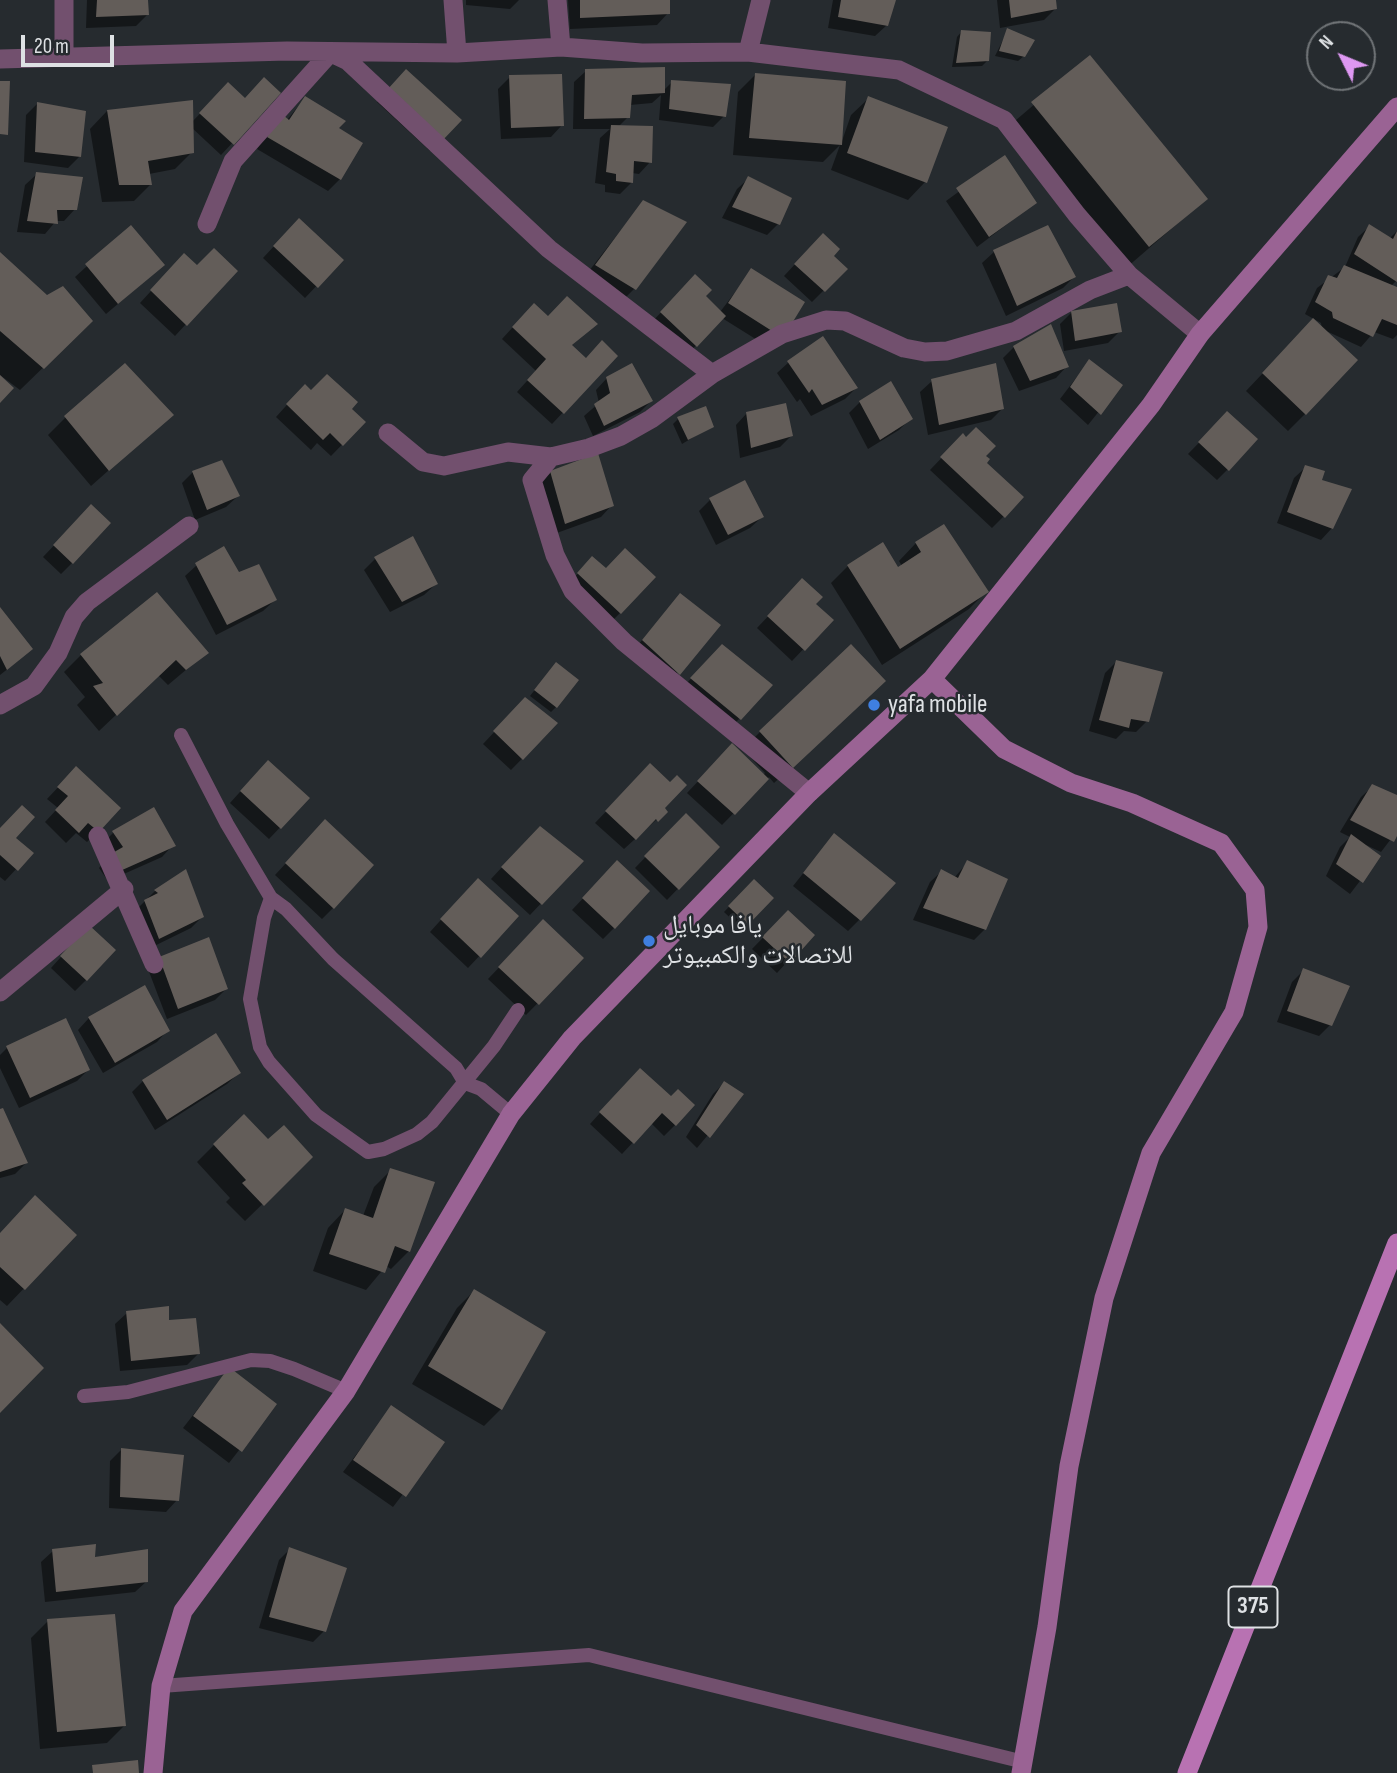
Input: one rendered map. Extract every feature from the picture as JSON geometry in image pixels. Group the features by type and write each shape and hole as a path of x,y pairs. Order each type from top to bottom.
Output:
{"main road":[{"path":"153,1773 160,1686 183,1611 346,1391 511,1114 572,1038 809,793 932,679 1151,405 1200,334 1397,107"},
{"path":"932,679 1004,749 1071,783 1132,803 1221,843 1255,890 1256,902 1258,927 1234,1012 1151,1153 1104,1298 1069,1466 1047,1627 1022,1768"},
{"name":"375","path":"1187,1773 1397,1243"}],"street":[{"path":"64,0 64,55"},
{"path":"453,0 457,53"},
{"path":"557,0 561,47"},
{"path":"748,52 761,0"},
{"path":"0,59 64,55 287,51 457,53 561,47 642,52 748,52 899,70 1004,120 1129,275 1200,334"},
{"path":"206,224 233,161 330,53"},
{"path":"330,53 348,61 550,249 712,374"},
{"path":"388,433 423,462 444,466 508,452 551,457 621,436 651,419 712,374 782,334 826,320 845,321 904,348 925,352 947,351 1016,331 1090,290 1129,275"},
{"path":"551,457 532,480 555,555 573,591 624,642 809,793"},
{"path":"0,705 34,686 58,653 74,617 87,602 189,526"},
{"path":"98,836 124,889 154,964"},
{"path":"0,992 124,889"}],"lane":[{"path":"181,735 271,898 286,909 333,959 456,1068 465,1083 481,1089 511,1114"},
{"path":"271,898 253,972 252,1019 260,1047 269,1062 316,1115 368,1152 384,1149 425,1128 465,1083 518,1010"},
{"path":"84,1396 128,1392 251,1360 282,1365 346,1391"},
{"path":"160,1686 589,1656 1022,1768"}],"building":[{"path":"97,0 148,0 149,15 96,17"},
{"path":"580,0 670,0 670,14 580,18"},
{"path":"841,0 896,0 888,26 838,17"},
{"path":"1009,0 1056,0 1057,9 1011,18"},
{"path":"1007,28 1035,40 1025,57 999,51"},
{"path":"961,30 991,32 989,61 956,63"},
{"path":"1090,55 1208,199 1149,247 1031,102"},
{"path":"665,67 665,93 632,95 630,118 584,119 585,69"},
{"path":"406,69 462,120 442,141 387,90"},
{"path":"755,73 846,81 842,145 749,138"},
{"path":"562,74 564,126 511,128 509,75"},
{"path":"264,77 281,93 234,145 199,113 228,82 245,98"},
{"path":"671,80 731,84 726,117 669,109"},
{"path":"0,81 10,81 8,135 0,134"},
{"path":"305,96 346,121 339,128 363,143 341,180 267,137 282,114 289,120"},
{"path":"868,96 948,127 927,183 847,153"},
{"path":"193,100 194,153 148,161 152,185 119,185 107,110"},
{"path":"37,102 86,111 81,157 35,152"},
{"path":"611,125 653,126 652,163 634,161 633,183 616,181 616,174 606,172"},
{"path":"1005,155 1037,203 989,237 956,188"},
{"path":"36,172 83,177 77,210 57,210 58,224 27,221"},
{"path":"748,176 792,198 780,225 732,207"},
{"path":"643,200 687,222 636,290 595,265"},
{"path":"299,218 344,260 318,288 273,246"},
{"path":"1369,224 1393,239 1397,231 1397,282 1354,254"},
{"path":"131,225 165,265 118,304 85,264"},
{"path":"1048,225 1076,277 1017,306 993,250"},
{"path":"823,233 840,249 834,256 848,269 825,292 794,264"},
{"path":"214,248 238,271 187,326 150,290 184,253 197,265"},
{"path":"0,252 47,295 63,286 93,321 44,369 0,331"},
{"path":"1344,265 1397,287 1397,325 1382,319 1373,337 1333,318 1332,312 1315,302 1328,275 1337,278"},
{"path":"751,268 805,302 783,338 728,303"},
{"path":"695,274 712,290 706,296 726,316 697,347 660,312"},
{"path":"567,296 598,324 572,345 586,358 602,340 618,356 564,414 527,380 546,359 512,327 534,303 548,316"},
{"path":"1117,303 1122,332 1075,341 1071,311"},
{"path":"1313,318 1358,360 1306,415 1262,373"},
{"path":"1051,324 1069,367 1030,381 1013,346"},
{"path":"823,336 858,388 822,405 812,389 809,393 787,361"},
{"path":"1089,359 1123,385 1101,415 1070,387"},
{"path":"125,363 174,415 109,471 64,416"},
{"path":"632,363 653,401 604,426 594,404 610,393 606,377"},
{"path":"996,363 1004,409 939,425 931,379"},
{"path":"327,374 358,402 352,409 366,422 343,446 330,433 323,440 286,404 305,384 311,390"},
{"path":"0,375 14,388 0,403"},
{"path":"891,381 913,419 880,440 859,401"},
{"path":"786,403 793,436 751,448 746,412"},
{"path":"706,406 714,427 688,440 677,417"},
{"path":"1227,411 1258,439 1229,471 1198,442"},
{"path":"976,427 996,446 986,456 990,459 987,463 1024,497 1005,518 940,457 963,433 966,437"},
{"path":"598,453 614,506 565,524 550,471"},
{"path":"222,460 240,496 207,510 192,471"},
{"path":"1305,465 1325,471 1322,480 1352,489 1333,529 1287,512"},
{"path":"745,480 764,517 728,535 709,498"},
{"path":"91,504 111,523 73,564 53,545"},
{"path":"944,524 989,592 900,649 847,565 883,542 898,567 921,552 915,542"},
{"path":"413,536 438,584 402,602 374,557"},
{"path":"224,546 239,572 259,564 277,600 227,625 195,563"},
{"path":"625,548 656,577 621,614 577,573 592,556 606,568"},
{"path":"802,578 823,597 816,604 834,620 805,651 767,616"},
{"path":"157,592 209,653 186,670 176,660 117,716 93,686 103,683 80,654"},
{"path":"680,593 721,625 680,675 642,640"},
{"path":"0,607 33,649 7,670 0,656"},
{"path":"722,644 773,685 741,720 690,678"},
{"path":"851,644 886,681 793,768 759,731"},
{"path":"1116,660 1163,672 1149,722 1131,719 1129,728 1099,720"},
{"path":"556,662 579,680 557,708 534,690"},
{"path":"525,697 558,723 523,760 493,731"},
{"path":"732,743 769,779 735,815 697,781"},
{"path":"268,760 310,798 281,829 240,791"},
{"path":"650,763 670,782 677,775 687,785 665,808 668,812 658,822 656,819 636,840 605,811"},
{"path":"76,766 121,808 99,832 88,823 79,833 55,810 68,796 57,787"},
{"path":"1372,784 1397,795 1397,836 1394,842 1350,820"},
{"path":"22,805 35,817 16,838 34,853 18,871 0,855 0,828"},
{"path":"154,807 176,846 120,871 109,855 123,847 112,831"},
{"path":"686,813 720,847 679,890 644,856"},
{"path":"325,819 374,865 334,909 285,863"},
{"path":"540,826 584,861 542,905 501,867"},
{"path":"834,833 896,883 861,921 803,873"},
{"path":"1351,834 1381,856 1363,883 1336,864"},
{"path":"617,860 650,891 615,929 582,898"},
{"path":"967,860 1008,879 986,930 923,908 941,869 958,878"},
{"path":"186,869 204,917 159,939 144,900 158,893 154,890"},
{"path":"478,878 519,916 481,958 440,919"},
{"path":"754,879 774,898 748,925 728,906"},
{"path":"788,910 815,935 790,963 762,937"},
{"path":"543,919 584,958 539,1005 498,967"},
{"path":"89,925 116,950 87,981 60,956"},
{"path":"209,937 228,989 178,1009 159,957"},
{"path":"1303,968 1350,986 1332,1026 1287,1011"},
{"path":"145,985 170,1031 115,1063 88,1017"},
{"path":"66,1018 90,1070 30,1098 6,1046"},
{"path":"216,1033 241,1073 167,1120 142,1080"},
{"path":"640,1068 671,1096 678,1089 695,1105 676,1126 662,1113 634,1144 599,1112"},
{"path":"724,1081 744,1094 710,1138 696,1125"},
{"path":"3,1108 28,1163 0,1172 0,1109"},
{"path":"244,1114 268,1139 284,1125 313,1157 264,1206 242,1183 246,1180 213,1144"},
{"path":"390,1168 435,1182 410,1252 395,1246 385,1273 329,1254 345,1208 373,1218"},
{"path":"35,1195 77,1235 25,1290 0,1267 0,1233"},
{"path":"474,1289 546,1332 502,1410 428,1366"},
{"path":"169,1306 169,1320 196,1318 200,1354 131,1361 126,1311"},
{"path":"0,1323 44,1368 0,1413"},
{"path":"229,1367 277,1404 242,1452 193,1416"},
{"path":"391,1405 445,1442 406,1497 353,1460"},
{"path":"121,1448 184,1455 179,1501 120,1497"},
{"path":"96,1544 95,1557 148,1549 148,1582 56,1592 52,1549"},
{"path":"289,1547 347,1568 326,1632 269,1617"},
{"path":"115,1614 126,1726 57,1732 47,1619"},
{"path":"138,1760 139,1773 93,1773 92,1765"}],"place":[{"name":"yafa mobile","path":"874,705"},
{"name":"يافا موبايل للاتصالات والكمبيوتر","path":"649,941"}]}
